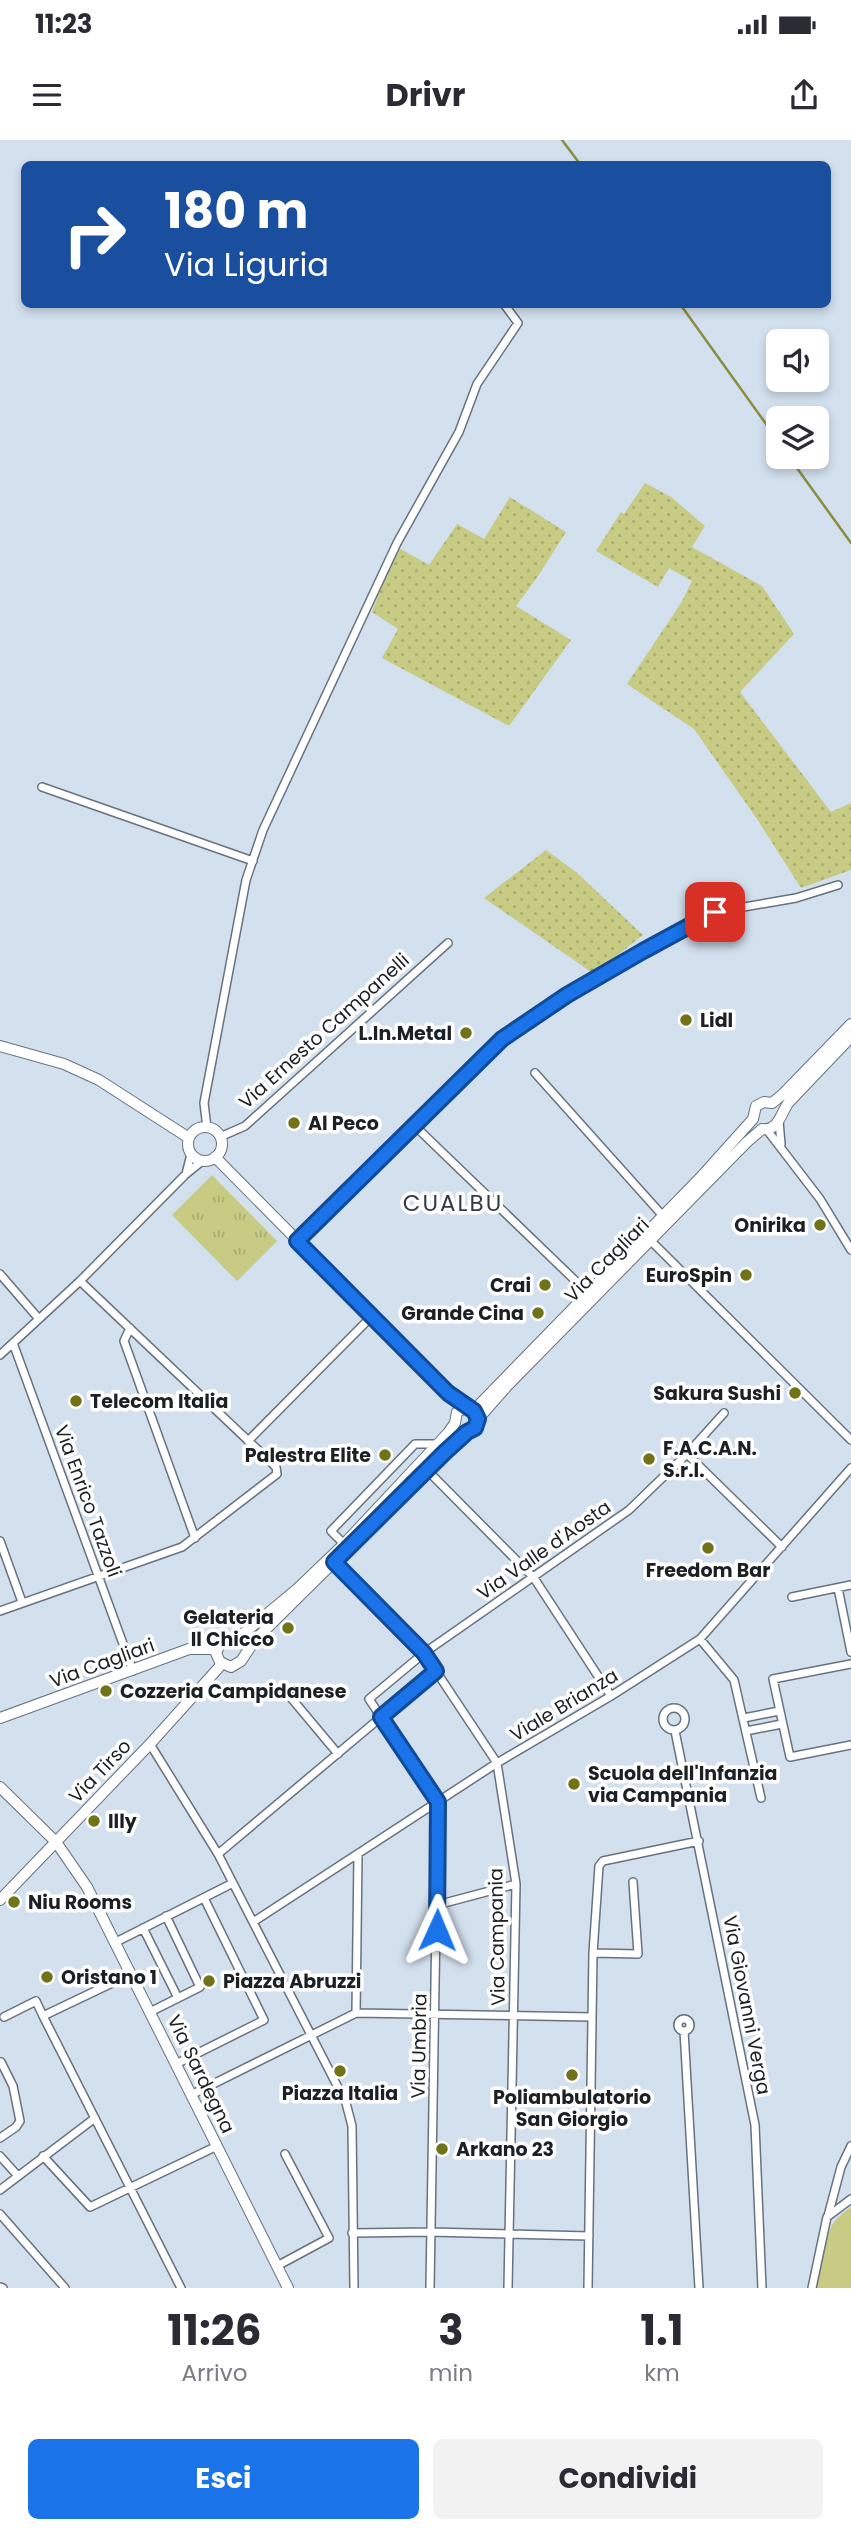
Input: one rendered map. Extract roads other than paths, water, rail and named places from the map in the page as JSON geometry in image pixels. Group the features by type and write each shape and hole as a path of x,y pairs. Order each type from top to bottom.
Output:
{"main road":[{"name":"Via Cagliari","path":"230,1638 244,1633 273,1611 344,1544 438,1444 459,1410 478,1406 700,1178 753,1119 756,1106 764,1102 772,1103 851,1024"},
{"name":"Via Cagliari","path":"244,1654 427,1470 467,1432 475,1428 478,1419 507,1386 651,1241 765,1129 775,1127 789,1102 851,1037"},
{"path":"0,1046 64,1064 99,1080 189,1138"},
{"path":"772,1103 780,1118"},
{"path":"753,1119 765,1129"},
{"path":"207,1128 220,1137 221,1148 215,1157 202,1161 191,1154 189,1138 196,1130 207,1128"},
{"path":"215,1157 451,1396 478,1419"},
{"path":"451,1396 455,1420 461,1430 467,1432"},
{"path":"230,1638 242,1645 244,1654 242,1661 235,1666 222,1664 217,1657 216,1649 221,1642 230,1638"},
{"name":"Via Cagliari","path":"0,1718 189,1649 216,1649"},
{"name":"Via Tirso","path":"0,1900 150,1744 222,1664"},
{"name":"Via Sardegna","path":"0,1787 56,1842 87,1887 288,2288"}],"street":[{"path":"207,1128 204,1103 246,880 263,830 397,543 460,432 477,384 518,323 506,308"},
{"path":"42,787 253,861"},
{"path":"297,1241 502,1039 567,995 715,912 796,898 838,885"},
{"name":"Via Ernesto Campanelli","path":"220,1137 245,1126 448,943"},
{"name":"Via Cagliari","path":"535,1073 663,1216"},
{"path":"780,1118 782,1145"},
{"path":"415,1126 587,1293"},
{"path":"765,1129 782,1145 820,1199 851,1250"},
{"path":"186,1174 191,1154"},
{"path":"0,1355 202,1161"},
{"path":"651,1241 851,1440"},
{"path":"0,1274 39,1319"},
{"path":"0,1611 182,1547 276,1475 276,1467 80,1281"},
{"path":"248,1441 372,1316"},
{"path":"130,1328 124,1341 195,1538"},
{"name":"Via Enrico Tazzoli","path":"13,1343 133,1671"},
{"name":"Via Valle d'Aosta","path":"381,1717 369,1699 424,1653 629,1510 687,1454 724,1413"},
{"path":"344,1544 331,1531 415,1444 438,1444"},
{"path":"687,1454 782,1548"},
{"name":"Viale Brianza","path":"253,1922 498,1763 700,1639 851,1468"},
{"path":"427,1470 534,1578 611,1696"},
{"path":"0,1541 22,1602"},
{"name":"Via Campania","path":"334,1562 424,1653 498,1763 516,1884 509,2288"},
{"path":"792,1597 851,1585"},
{"path":"838,1588 851,1652"},
{"path":"700,1639 734,1679 761,1798"},
{"path":"851,1664 773,1679 790,1758 851,1745"},
{"path":"218,1854 436,1671"},
{"path":"287,1693 338,1754"},
{"path":"744,1718 779,1711"},
{"path":"381,1717 438,1802"},
{"path":"746,1731 782,1724"},
{"name":"Via Giovanni Verga","path":"675,1731 755,2125 762,2288"},
{"path":"150,1744 218,1854 350,2116 354,2288"},
{"name":"Via Umbria","path":"430,2288 438,1802"},
{"path":"588,2288 593,1953 600,1863 699,1841"},
{"path":"356,2012 358,1854"},
{"path":"593,1953 638,1954 634,1881"},
{"path":"116,1942 233,1883"},
{"path":"437,1905 516,1884"},
{"path":"176,2064 264,2020 204,1898"},
{"path":"150,2012 200,1987 166,1916"},
{"path":"143,1928 178,1998"},
{"path":"43,2016 131,1974"},
{"path":"4,2017 36,2001 181,2288"},
{"path":"191,2095 356,2012 592,2017"},
{"path":"684,2031 699,2288"},
{"path":"0,2138 20,2121 13,2086 1,2062"},
{"path":"0,2190 94,2118"},
{"path":"43,2156 90,2207 217,2146"},
{"path":"812,2288 841,2166 851,2146"},
{"path":"277,2266 330,2238 285,2154"},
{"path":"0,2156 18,2176"},
{"path":"827,2217 851,2199"},
{"path":"0,2214 65,2288"},
{"path":"352,2233 589,2236"}],"waterway":[{"path":"562,140 578,161"},
{"path":"683,308 766,424"},
{"path":"798,469 851,543"}],"place":[{"name":"Lidl","path":"686,1020"},
{"name":"L.In.Metal","path":"466,1033"},
{"name":"Al Peco","path":"294,1123"},
{"name":"Onirika","path":"820,1225"},
{"name":"EuroSpin","path":"746,1275"},
{"name":"Crai","path":"545,1285"},
{"name":"Grande Cina","path":"538,1313"},
{"name":"Sakura Sushi","path":"795,1393"},
{"name":"Telecom Italia","path":"76,1401"},
{"name":"Palestra Elite","path":"385,1455"},
{"name":"F.A.C.A.N. S.r.l.","path":"649,1459"},
{"name":"Freedom Bar","path":"708,1548"},
{"name":"Gelateria Il Chicco","path":"288,1628"},
{"name":"Cozzeria Campidanese","path":"106,1691"},
{"name":"Scuola dell'Infanzia via Campania","path":"574,1784"},
{"name":"Illy","path":"94,1821"},
{"name":"Niu Rooms","path":"14,1902"},
{"name":"Oristano 1","path":"47,1977"},
{"name":"Piazza Abruzzi","path":"209,1981"},
{"name":"Piazza Italia","path":"340,2071"},
{"name":"Poliambulatorio San Giorgio","path":"572,2075"},
{"name":"Arkano 23","path":"442,2149"}],"district":[{"name":"CUALBU","path":"453,1203"}]}
